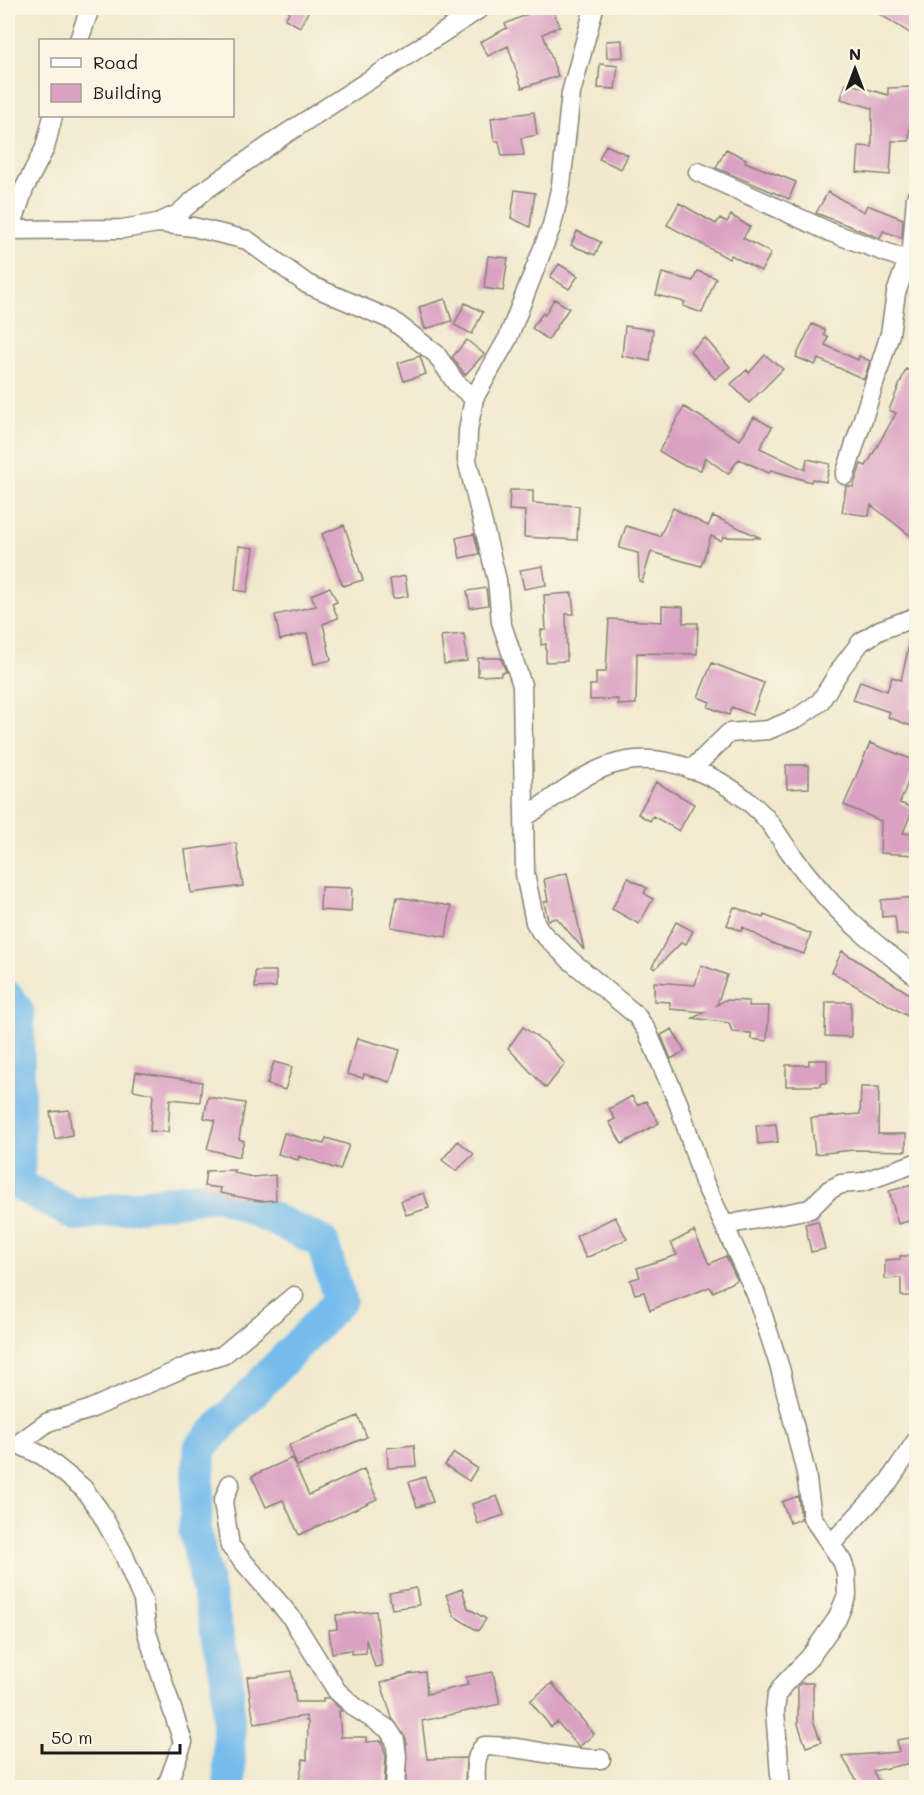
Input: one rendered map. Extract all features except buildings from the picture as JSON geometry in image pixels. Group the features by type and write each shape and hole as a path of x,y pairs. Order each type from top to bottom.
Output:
{"street":[{"path":"79,39 90,8"},
{"path":"53,117 45,148 24,189 9,231 123,229 158,223 178,214 204,191 284,135 481,8"},
{"path":"594,8 571,93 561,185 552,225 508,338 474,398 467,460 497,580 501,622 522,685 525,874 535,922 541,932 570,960 636,1015 647,1030 679,1106 705,1182 756,1294 773,1344 806,1473 812,1517 831,1544 846,1572 847,1595 831,1629 777,1695 775,1711 781,1788"},
{"path":"698,172 830,232 907,260"},
{"path":"844,476 890,334 896,293 912,248 916,197"},
{"path":"158,223 193,227 246,240 307,284 392,321 421,340 436,354 456,383 474,398"},
{"path":"692,770 729,733 735,730 768,730 797,718 820,702 861,642 880,630 916,617"},
{"path":"525,817 611,765 658,760 692,770 740,793 762,813 798,865 828,899 861,933 916,976"},
{"path":"725,1225 810,1209 829,1190 841,1184 863,1182 916,1163"},
{"path":"13,1444 48,1422 88,1410 188,1366 223,1356 294,1296"},
{"path":"831,1544 874,1499 916,1442"},
{"path":"13,1444 43,1456 83,1488 99,1510 123,1553 144,1600 147,1633 183,1742 166,1788"},
{"path":"230,1484 224,1502 230,1546 291,1617 337,1691 388,1729 394,1740 397,1756 394,1788"},
{"path":"476,1788 476,1761 478,1752 484,1746 532,1750 582,1759 602,1759"}],"waterway":[{"path":"8,997 18,1012 19,1185 76,1215 219,1194 322,1242 340,1300 200,1448 195,1531 227,1678 230,1788"}]}
